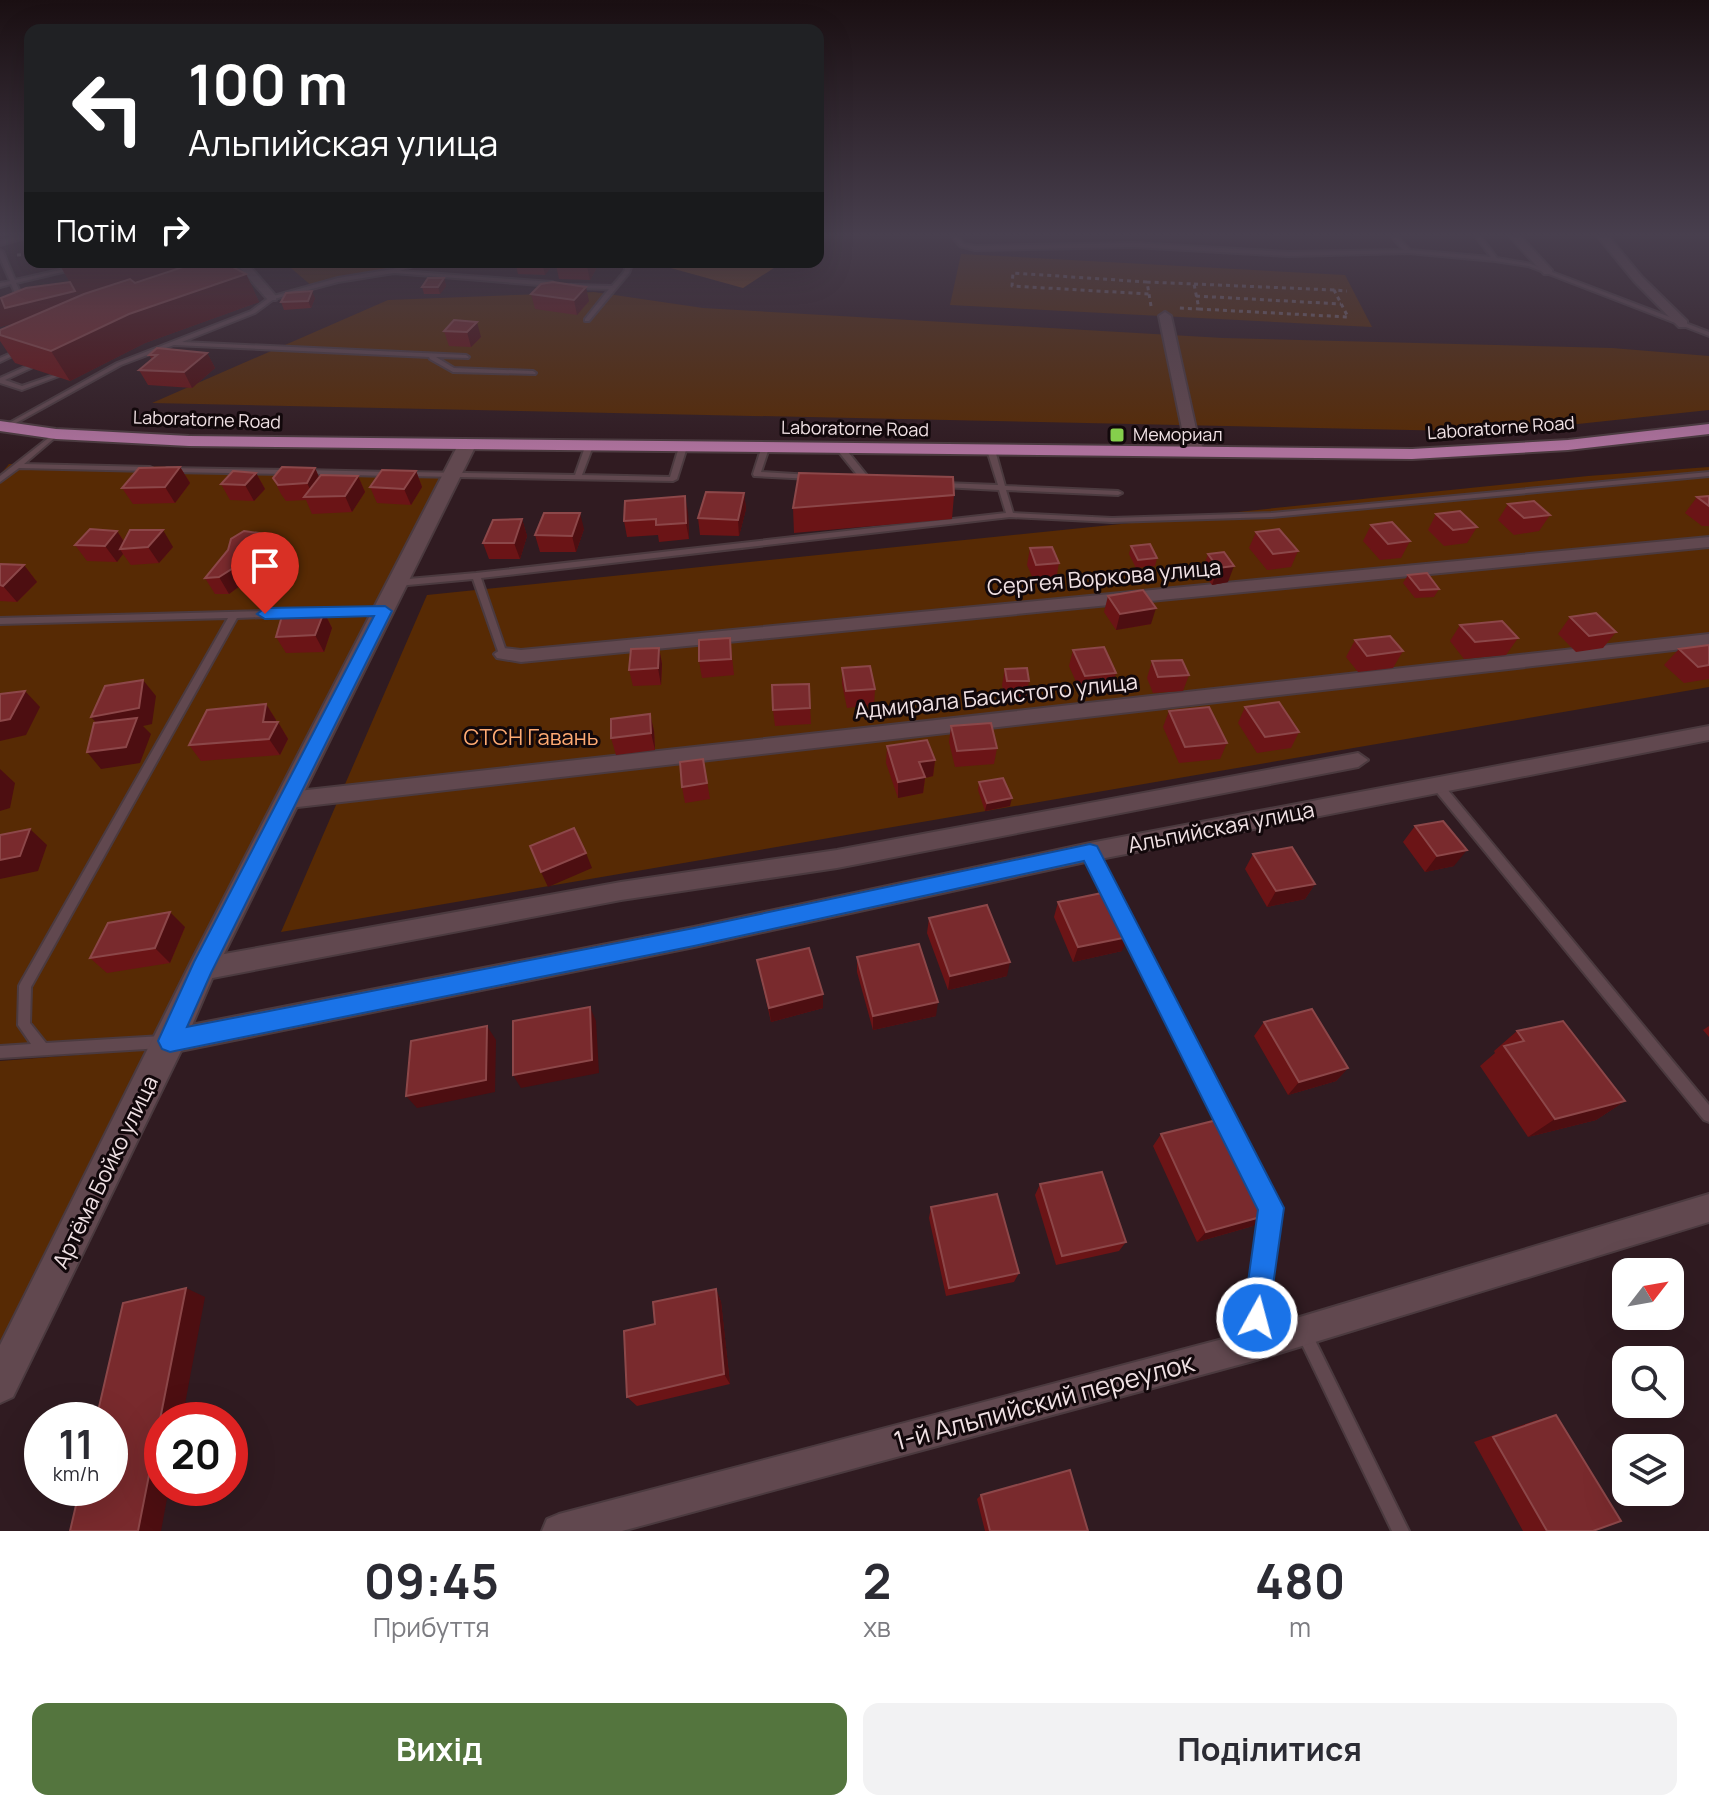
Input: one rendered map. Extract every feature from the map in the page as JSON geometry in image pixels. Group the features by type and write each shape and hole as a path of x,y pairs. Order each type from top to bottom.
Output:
{"main road":[{"name":"Laboratorne Road","path":"3,426 56,434 189,441 1412,454 1568,445 1709,429"},
{"name":"Артёма Бойко улица","path":"0,1384 170,1041 202,969 467,445"}],"street":[{"path":"1667,308 1683,324"},
{"path":"1164,312 1191,438 1199,453"},
{"name":"Сергея Воркова улица","path":"503,654 521,656 1709,542"},
{"name":"Адмирала Басистого улица","path":"289,800 1709,640"},
{"name":"Альпийская улица","path":"170,1041 694,937 1090,852 1709,733"},
{"path":"202,969 621,891 837,859 1358,760"},
{"name":"1-й Альпийский переулок","path":"559,1531 1253,1346 1709,1208"}],"lane":[{"path":"3,426 119,364 256,308"},
{"path":"587,320 597,308"},
{"path":"1643,308 1709,334"},
{"path":"167,343 466,357"},
{"path":"0,360 26,348"},
{"path":"427,356 453,370 533,373"},
{"path":"0,381 29,367"},
{"path":"0,381 22,388 56,376"},
{"path":"0,480 56,434"},
{"path":"578,477 589,446"},
{"path":"16,466 673,479 683,447"},
{"path":"765,448 757,474 819,478"},
{"path":"841,449 866,480"},
{"path":"991,450 1010,515"},
{"path":"397,583 1010,515 1112,520 1272,515 1709,474"},
{"path":"850,480 881,481"},
{"path":"927,484 1118,493"},
{"path":"476,576 503,654"},
{"path":"0,621 385,611"},
{"path":"42,1048 24,1025 25,986 235,614"},
{"path":"1438,786 1709,1115"},
{"path":"1090,852 1271,1208 1253,1346"},
{"path":"0,1052 170,1041"},
{"path":"1302,1330 1401,1531"}],"path":[{"path":"1156,308 1164,312 1199,309 1348,317 1343,308"}],"green space":[{"path":"369,308 711,308 1223,338 1612,348 1709,356 1709,410 1504,432 152,403"},
{"path":"1016,308 1362,308 1372,327"},
{"path":"9,464 447,472 162,1036 0,1049 0,475"},
{"name":"СТСН Гавань","path":"1709,467 1709,687 281,932 427,595 1588,476"},
{"path":"153,1049 0,1355 0,1061"}],"building":[{"path":"50,308 145,308 51,351 0,335 0,330"},
{"path":"454,320 477,322 467,332 444,331"},
{"path":"157,348 207,353 184,372 139,370 157,355 149,355"},
{"path":"180,467 165,487 122,488 139,468"},
{"path":"282,467 315,468 307,483 278,485 273,478"},
{"path":"382,470 416,471 404,489 370,487"},
{"path":"233,471 256,473 245,485 221,484"},
{"path":"799,473 953,477 954,495 793,508"},
{"path":"321,475 358,476 345,496 304,497"},
{"path":"706,492 744,493 738,520 698,518"},
{"path":"685,496 686,523 656,525 656,519 624,521 625,501"},
{"path":"1709,496 1709,506 1697,497"},
{"path":"1534,501 1550,515 1524,518 1508,504"},
{"path":"1460,511 1477,527 1453,530 1436,514"},
{"path":"544,513 580,513 572,536 535,535"},
{"path":"522,519 514,543 483,543 493,520"},
{"path":"1392,522 1410,541 1388,544 1371,525"},
{"path":"90,529 117,531 105,546 75,545"},
{"path":"1279,529 1298,551 1273,554 1256,532"},
{"path":"130,530 163,530 148,547 120,549"},
{"path":"244,531 273,535 257,560 235,567 219,577 205,578 228,550 231,539"},
{"path":"1150,544 1157,558 1138,560 1131,546"},
{"path":"1052,547 1059,563 1036,565 1030,548"},
{"path":"1224,552 1234,566 1218,568 1208,554"},
{"path":"0,564 24,565 3,586 0,585"},
{"path":"1427,573 1439,589 1420,590 1408,575"},
{"path":"1143,590 1156,608 1120,614 1108,596"},
{"path":"324,612 315,635 276,637 282,616"},
{"path":"1596,613 1616,632 1589,636 1570,617"},
{"path":"1502,621 1518,638 1475,642 1460,625"},
{"path":"1390,636 1403,651 1367,656 1355,640"},
{"path":"730,638 731,659 699,661 699,640"},
{"path":"1709,645 1709,665 1698,667 1679,649"},
{"path":"1104,647 1116,673 1085,676 1073,650"},
{"path":"659,648 658,668 629,670 631,649"},
{"path":"1182,660 1189,675 1158,677 1152,661"},
{"path":"870,666 875,689 846,691 842,668"},
{"path":"1027,668 1029,681 1007,681 1005,669"},
{"path":"143,680 139,708 91,717 105,686"},
{"path":"809,684 810,708 773,710 772,685"},
{"path":"25,691 10,719 0,721 0,694"},
{"path":"1279,702 1299,732 1265,737 1245,707"},
{"path":"266,704 263,722 278,722 269,739 189,745 207,710"},
{"path":"1209,707 1227,743 1185,747 1169,711"},
{"path":"650,714 651,733 611,738 611,719"},
{"path":"137,718 126,747 87,752 94,723"},
{"path":"991,723 997,748 957,751 951,726"},
{"path":"927,740 935,760 919,762 925,777 898,782 887,746"},
{"path":"703,759 707,783 682,787 680,762"},
{"path":"1003,778 1012,798 987,803 979,782"},
{"path":"1443,821 1467,850 1437,856 1415,826"},
{"path":"574,828 586,853 541,872 530,846"},
{"path":"30,829 20,856 0,860 0,835"},
{"path":"1292,847 1315,884 1276,891 1253,854"},
{"path":"1107,892 1128,937 1078,947 1058,902"},
{"path":"987,905 1010,962 950,976 929,918"},
{"path":"170,912 155,948 90,958 108,923"},
{"path":"919,944 938,1002 873,1016 857,957"},
{"path":"809,948 823,994 769,1008 757,960"},
{"path":"590,1007 592,1060 513,1075 513,1021"},
{"path":"1312,1009 1348,1068 1299,1082 1264,1022"},
{"path":"1563,1021 1625,1101 1555,1119 1504,1046 1524,1041 1517,1031"},
{"path":"487,1026 486,1080 406,1096 411,1041"},
{"path":"1217,1120 1264,1216 1206,1232 1161,1134"},
{"path":"1102,1172 1126,1242 1062,1256 1040,1184"},
{"path":"997,1194 1019,1273 949,1288 931,1207"},
{"path":"186,1288 163,1402 144,1402 144,1501 138,1531 70,1531 76,1506 128,1506 128,1402 100,1402 123,1303"},
{"path":"716,1289 724,1374 627,1397 624,1331 655,1324 653,1302"},
{"path":"1556,1415 1621,1521 1593,1531 1547,1531 1493,1437"},
{"path":"1070,1470 1088,1531 990,1531 981,1495"}],"place":[{"name":"Мемориал","path":"1117,435"}],"route":[{"path":"265,614 385,611 202,969 170,1041 694,937 1090,852 1271,1208 1257,1318"}]}
